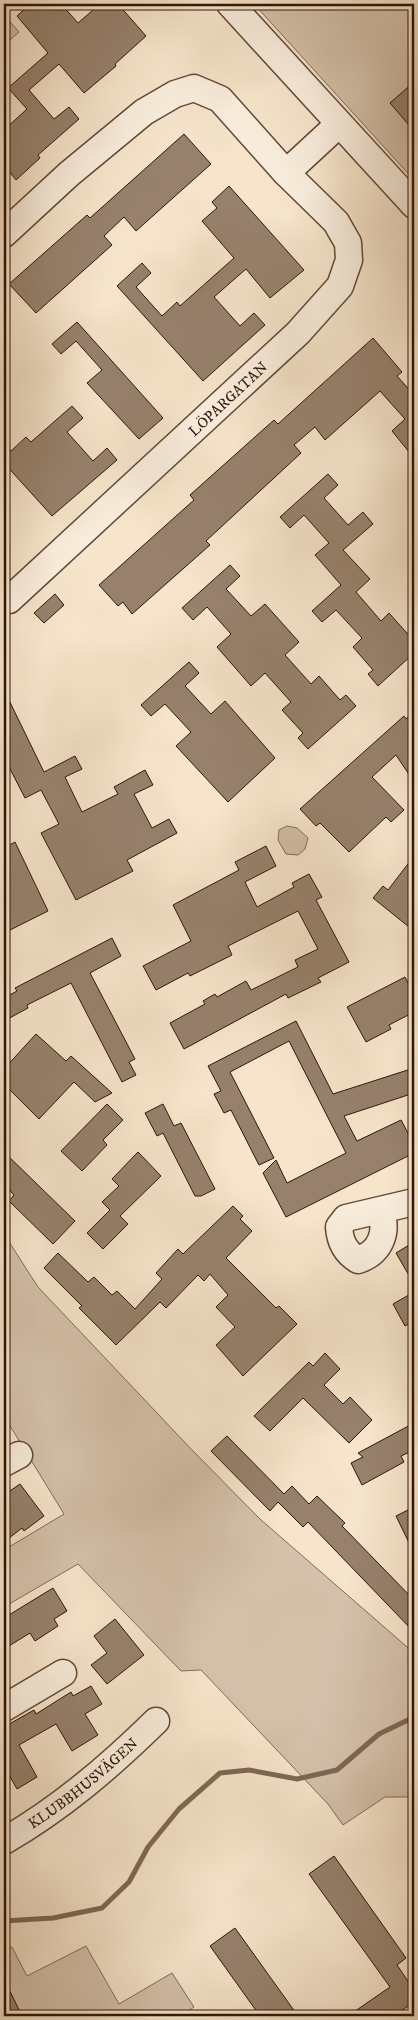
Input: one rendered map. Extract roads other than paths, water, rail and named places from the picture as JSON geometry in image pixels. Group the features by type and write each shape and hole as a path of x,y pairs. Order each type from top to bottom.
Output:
{"street":[{"path":"230,4 414,206"},
{"name":"LÖPARGATAN","path":"4,234 69,174 144,112 174,94 194,88 220,99 286,173 336,222 348,243 349,260 340,286 318,313 252,377 9,600"},
{"path":"286,173 339,124"},
{"path":"380,1211 414,1202"},
{"path":"4,1708 63,1673"},
{"name":"KLUBBHUSVÄGEN","path":"4,1841 35,1823 80,1790 126,1751 156,1720"}],"waterway":[{"path":"4,1921 53,1918 102,1908 129,1882 148,1847 179,1809 220,1773 249,1770 297,1779 337,1770 379,1734 408,1720 414,1720"}]}
